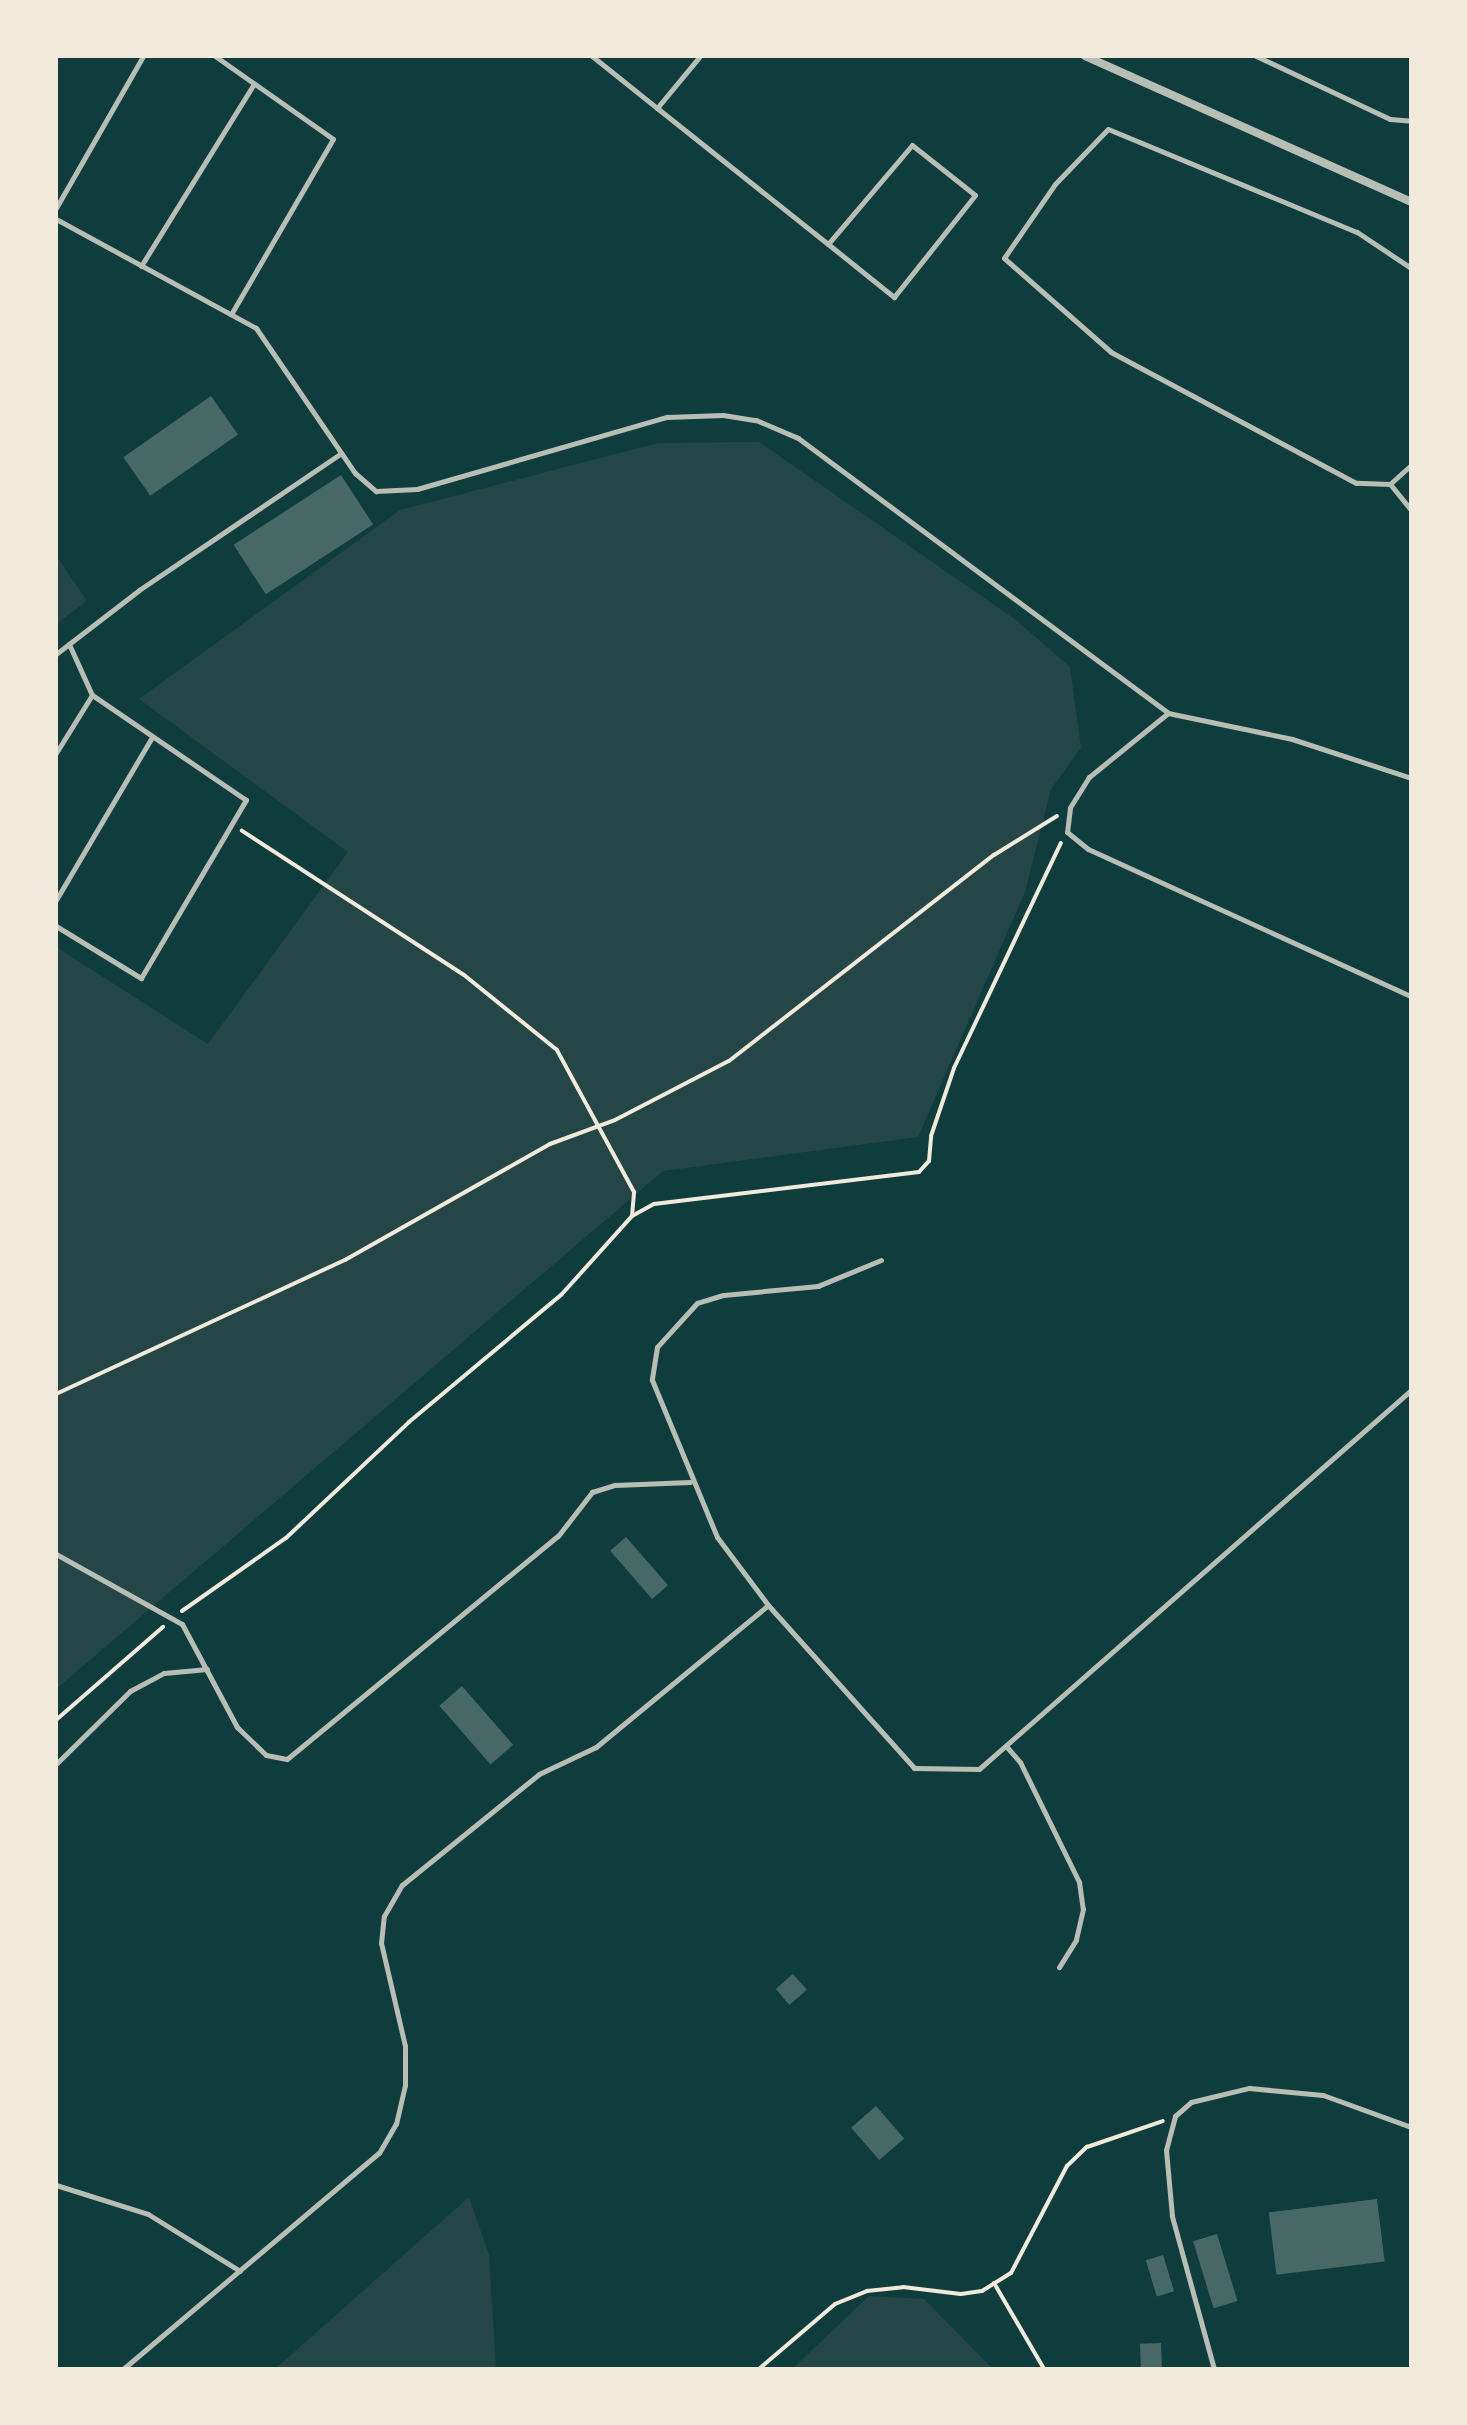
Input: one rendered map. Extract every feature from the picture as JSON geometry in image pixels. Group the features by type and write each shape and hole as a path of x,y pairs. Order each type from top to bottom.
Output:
{"street":[{"path":"1085,56 1411,202"}],"lane":[{"path":"56,208 143,56"},
{"path":"215,56 333,139 231,314"},
{"path":"657,108 700,56"},
{"path":"1256,56 1390,119 1411,121"},
{"path":"597,57 657,108 894,297 975,195 912,145 828,244"},
{"path":"141,266 254,84"},
{"path":"1411,268 1357,232 1108,129 1055,184 1004,258 1111,352 1356,483 1390,484 1411,465"},
{"path":"56,219 256,328 341,453 376,491 417,489 667,417 723,415 756,420 798,438 1168,713 1292,739 1411,778"},
{"path":"56,654 139,590 341,453"},
{"path":"1390,484 1411,510"},
{"path":"56,926 141,978 246,800 92,695 69,644"},
{"path":"56,753 92,695"},
{"path":"1168,713 1089,777 1070,808 1067,832 1088,849 1411,996"},
{"path":"56,900 152,737"},
{"path":"881,1260 818,1286 723,1295 697,1303 678,1319 657,1347 652,1380 690,1482 717,1537 768,1605 914,1768 979,1769 1411,1390"},
{"path":"56,1554 182,1624 237,1727 266,1755 287,1759 558,1536 592,1492 615,1485 690,1482"},
{"path":"123,2369 379,2153 396,2124 405,2085 405,2046 381,1943 384,1916 402,1885 539,1774 596,1747 768,1605"},
{"path":"56,1764 130,1691 164,1673 207,1669"},
{"path":"1006,1746 1020,1762 1079,1882 1083,1909 1076,1940 1059,1967"},
{"path":"1214,2369 1172,2216 1166,2150 1175,2116 1191,2102 1249,2088 1323,2095 1411,2127"},
{"path":"56,2185 148,2214 240,2271"}],"path":[{"path":"56,1394 345,1260 550,1144 600,1126 729,1061 994,855 1070,808"},
{"path":"232,824 464,975 557,1050 634,1192 632,1216"},
{"path":"56,1720 172,1618 328,1502 409,1422 562,1294 632,1216 654,1204 919,1172 929,1161 931,1136 954,1068 1067,832"},
{"path":"759,2369 835,2304 867,2291 903,2287 961,2294 994,2283 1011,2273 1067,2166 1087,2147 1175,2116"},
{"path":"994,2283 1044,2369"}],"shaded area":[{"path":"759,442 1016,620 1070,667 1081,748 1051,789 1025,892 918,1137 663,1171 56,1689 56,947 208,1044 348,852 139,699 400,510 658,443"},
{"path":"56,555 87,601 56,624"},
{"path":"469,2197 489,2255 496,2369 275,2369"},
{"path":"869,2296 924,2299 993,2369 792,2369"}],"building":[{"path":"211,396 238,435 150,496 123,457"},
{"path":"341,475 373,524 266,594 234,545"},
{"path":"626,1537 668,1585 652,1599 610,1551"},
{"path":"462,1686 513,1745 491,1765 439,1706"},
{"path":"793,1974 807,1990 789,2005 776,1989"},
{"path":"876,2106 904,2138 879,2160 851,2128"},
{"path":"1377,2199 1385,2262 1276,2275 1269,2212"},
{"path":"1217,2234 1237,2301 1214,2308 1193,2241"},
{"path":"1163,2255 1174,2291 1157,2297 1146,2260"},
{"path":"1161,2343 1162,2369 1141,2369 1140,2344"}]}
